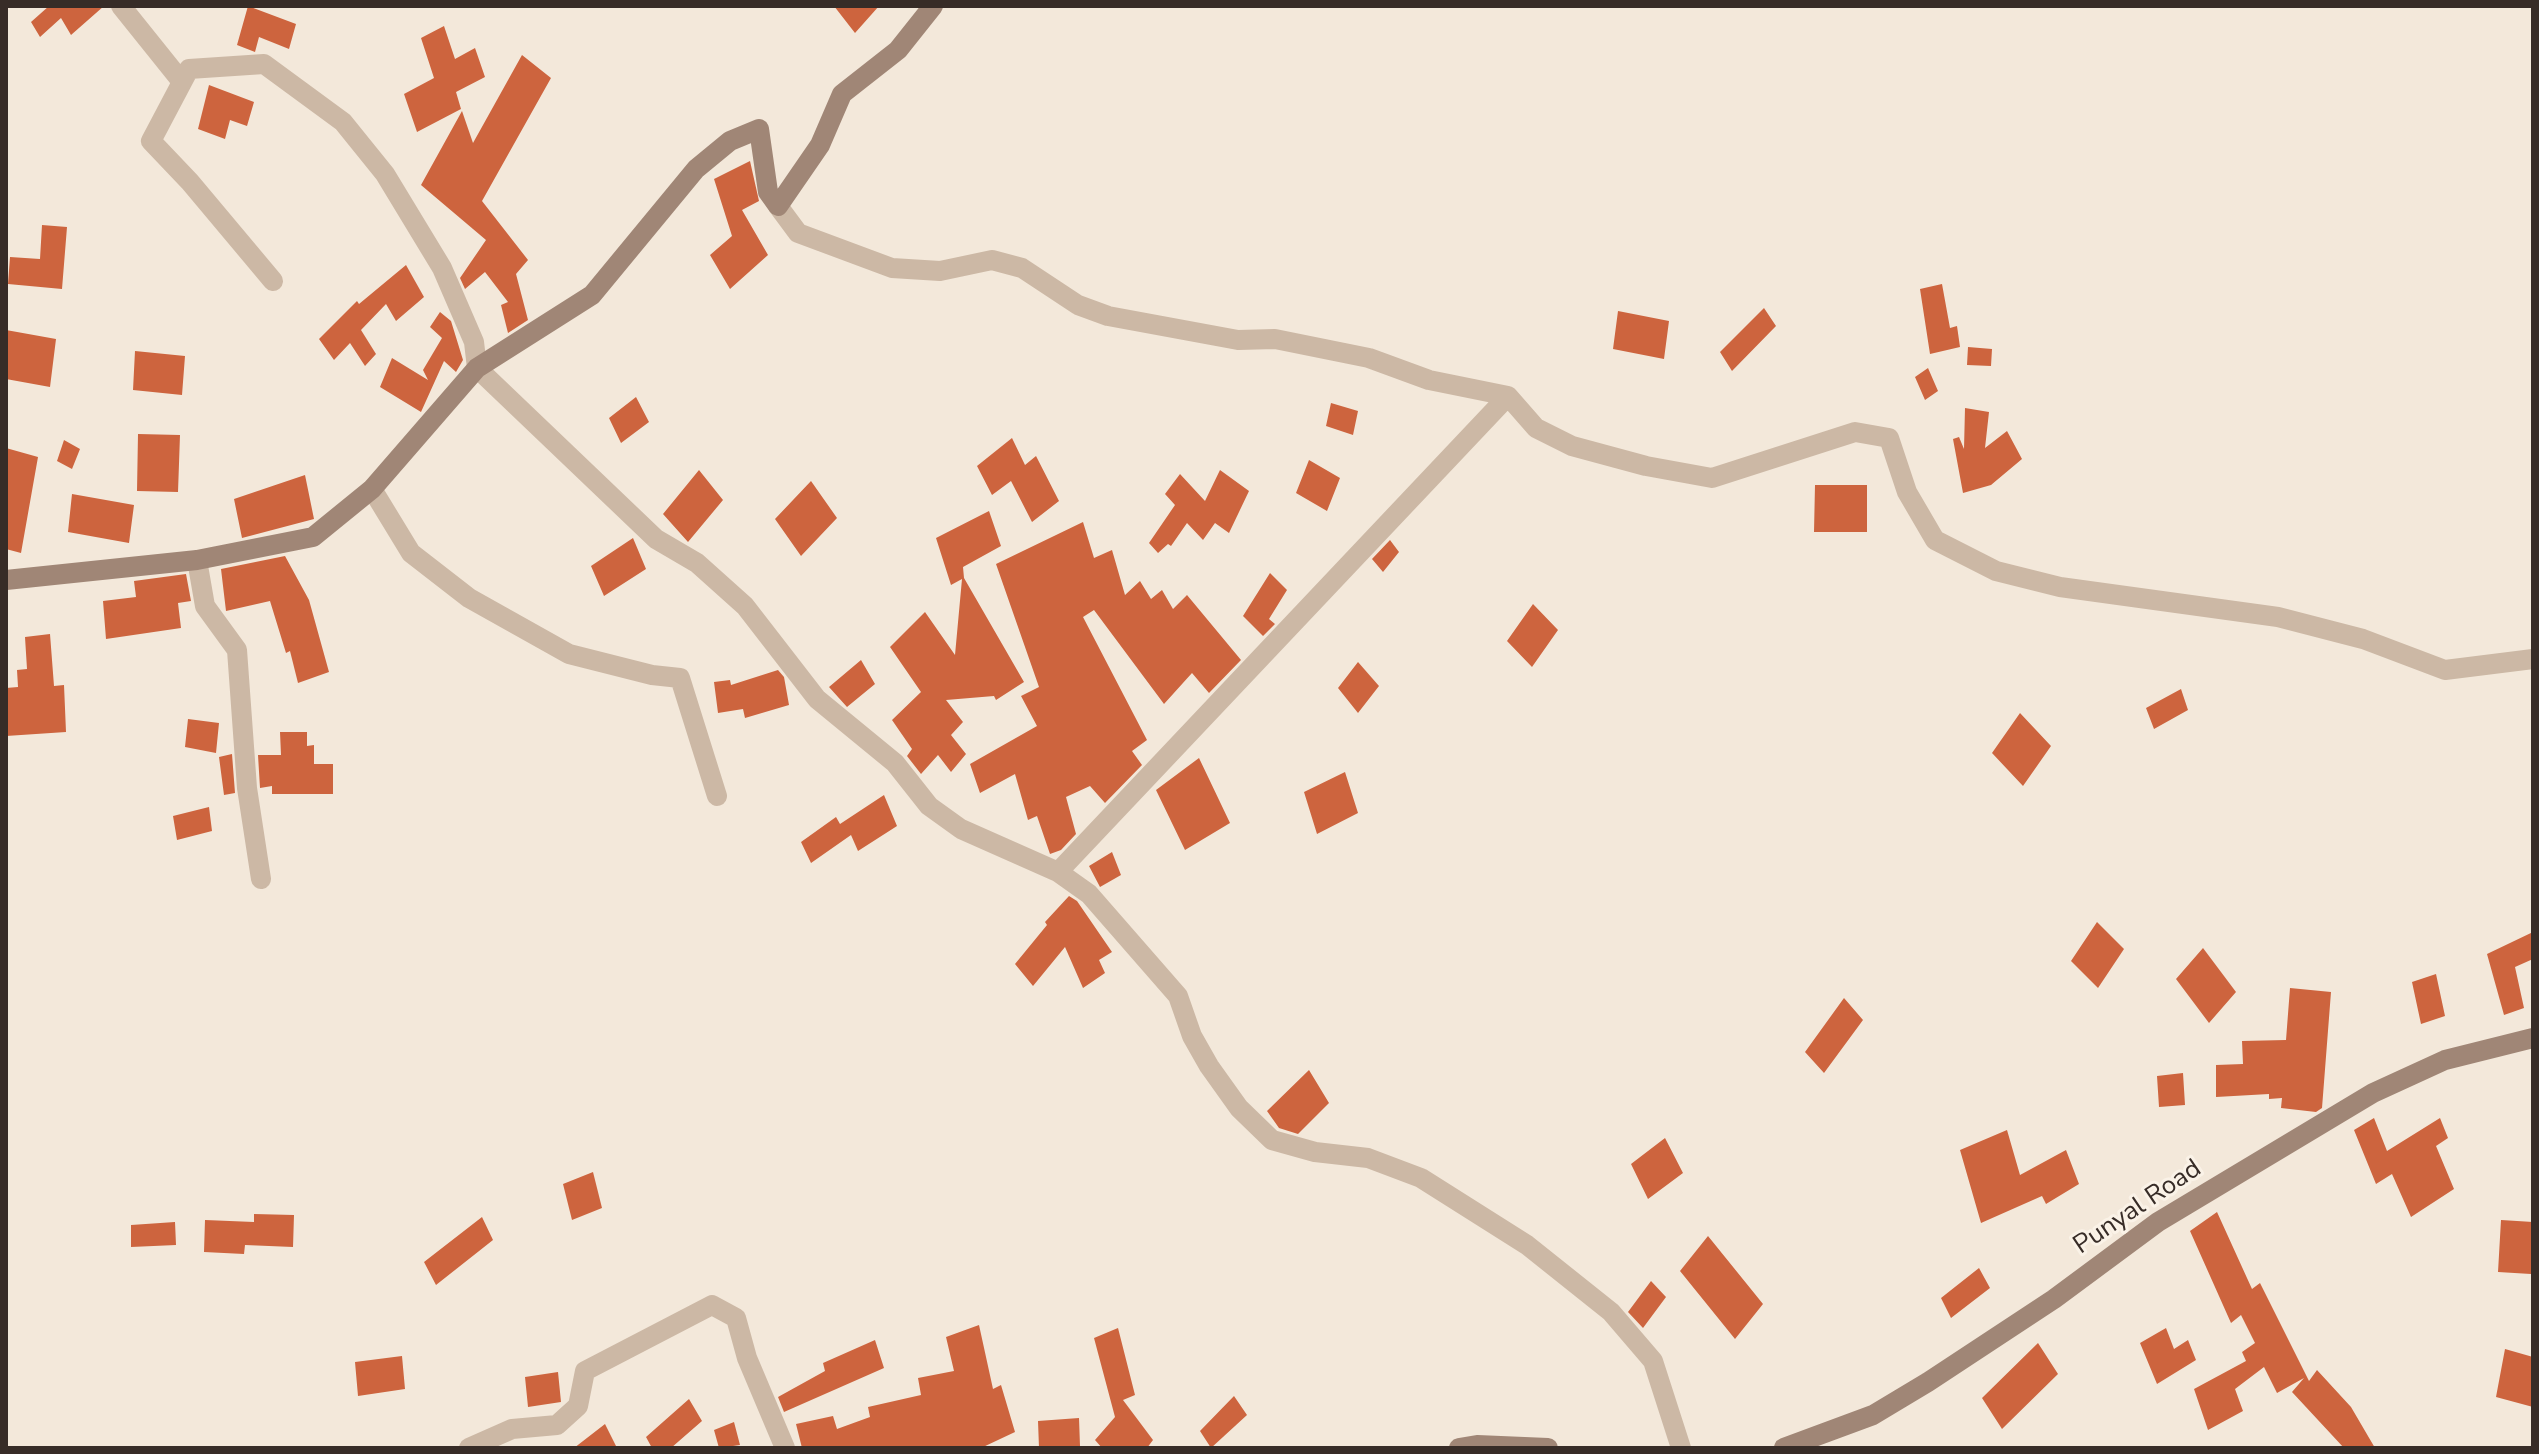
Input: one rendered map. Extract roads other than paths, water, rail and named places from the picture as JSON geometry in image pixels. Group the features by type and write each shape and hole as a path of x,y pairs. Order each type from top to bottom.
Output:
{"street":[{"path":"121,6 182,82"},
{"path":"778,206 820,145 842,94 898,50 933,6"},
{"path":"273,281 190,182 151,141 189,69 264,64 343,122 385,174 442,268 474,342 477,368 656,539 697,563 745,606 817,699 895,763 929,806 961,829 1058,872 1089,894 1145,954 1178,996 1192,1036 1209,1066 1239,1108 1272,1140 1315,1152 1368,1158 1421,1178 1527,1245 1611,1312 1653,1361 1681,1448"},
{"path":"6,580 197,560 313,537 372,489 477,368 592,295 696,169 730,141 759,129 768,192 798,233 892,268 940,271 992,260 1022,268 1078,305 1108,316 1238,340 1275,339 1369,358 1429,380 1508,396 1536,428 1572,446 1712,478 1855,432 1889,438 1907,492 1935,540 1996,571 2060,587 2278,617 2363,639 2445,670 2533,659"},
{"path":"1058,872 1508,396"},
{"path":"372,489 411,553 469,598 569,654 652,675 680,678 717,796"},
{"path":"197,560 205,606 237,650 247,788 261,879"},
{"name":"Punyal Road","path":"1784,1448 1816,1439 1887,1407 2054,1299 2158,1222 2373,1093 2445,1060 2533,1038"},
{"path":"469,1448 512,1429 557,1425 578,1406 585,1371 712,1305 736,1318 747,1358 785,1448"},
{"path":"1459,1448 1477,1445 1548,1448"}]}
